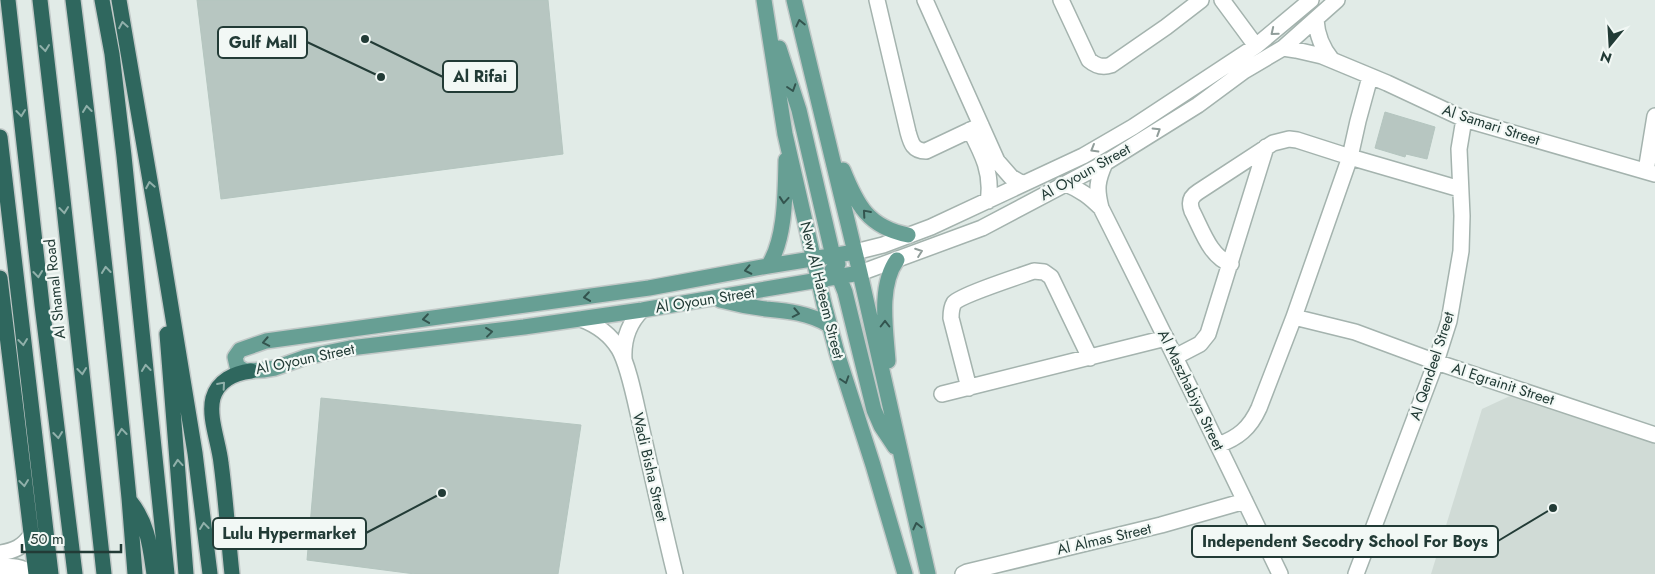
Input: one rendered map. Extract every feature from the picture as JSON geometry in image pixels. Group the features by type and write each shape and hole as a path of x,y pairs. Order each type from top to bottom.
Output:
{"highway":[{"name":"Al Shamal Road","path":"40,0 104,574"},
{"path":"74,0 94,160 135,574"},
{"path":"102,0 112,54 124,156 167,574"},
{"path":"119,0 195,453 210,574"},
{"path":"9,6 42,305 75,574"},
{"path":"0,137 51,574"},
{"path":"159,233 167,316 168,359 185,569"},
{"path":"0,278 36,574"},
{"path":"232,574 221,462 212,416 212,406 214,397 224,381 232,375 251,371"},
{"path":"154,451 173,534 185,569"},
{"path":"129,500 146,526 154,574"}],"main road":[{"path":"794,0 860,273 928,574"},
{"path":"765,4 799,110 833,256 844,269 860,273"},
{"name":"New Al Hateem Street","path":"765,4 785,134 829,325 905,574"},
{"path":"768,266 776,251 781,234 786,174 785,134"},
{"path":"827,138 852,192 866,214 888,229 908,235"},
{"name":"Al Oyoun Street","path":"855,252 649,288 266,342 244,348 235,357 237,366 245,371 275,368 306,358 350,348 581,319 713,299 860,273"},
{"path":"814,258 824,263 839,277 845,292 874,410 881,426 900,454"},
{"path":"886,390 888,366 885,312 888,278 897,260"},
{"path":"713,299 813,316 829,325"}],"street":[{"path":"877,0 912,146 918,150 926,150 976,128"},
{"path":"925,0 989,156 1006,172 1023,184"},
{"path":"1061,0 1089,60 1093,64 1105,67 1111,65 1166,27 1201,0"},
{"path":"1222,0 1256,46"},
{"name":"Al Oyoun Street","path":"855,252 931,227 1083,156 1256,46 1312,0"},
{"name":"Al Oyoun Street","path":"860,273 982,228 1106,163 1198,105 1244,71 1284,48 1337,0"},
{"path":"1316,20 1318,37 1334,61"},
{"name":"Al Samari Street","path":"1284,48 1309,52 1334,61 1387,83 1464,119 1651,173"},
{"path":"1218,445 1239,435 1248,428 1254,418 1294,317 1350,157 1370,77"},
{"path":"1651,173 1655,116"},
{"name":"Al Qendeel Street","path":"1356,574 1436,362 1449,320 1461,251 1462,216 1459,149 1464,119"},
{"path":"1231,264 1220,259 1212,248 1192,211 1190,200 1198,192 1266,147 1281,140 1297,140 1460,189"},
{"path":"1175,357 1195,347 1205,339 1211,326 1266,147"},
{"path":"988,200 989,156"},
{"name":"Al Maszhabiya Street","path":"1106,163 1098,177 1097,193 1101,208 1280,574"},
{"name":"Al Maszhabiya Street","path":"1066,184 1086,193 1101,208"},
{"path":"969,388 951,318 953,304 965,296 1034,272 1044,272 1051,277 1090,358"},
{"name":"Wadi Bisha Street","path":"624,360 627,332 642,310"},
{"name":"Al Egrainit Street","path":"1294,317 1355,332 1436,362 1655,435"},
{"name":"Wadi Bisha Street","path":"581,319 608,334 624,360 675,574"},
{"path":"942,394 1166,338"},
{"name":"Al Almas Street","path":"963,574 1168,524 1245,501"},
{"path":"0,553 18,548 31,535"},
{"path":"0,567 14,566 31,574"}],"shaded area":[{"path":"1510,396 1655,441 1655,574 1431,574 1482,409"}],"building":[{"path":"197,0 548,0 563,154 221,199"},
{"path":"1385,112 1435,127 1427,159 1406,154 1405,157 1375,148"},
{"path":"321,398 581,425 558,574 415,574 307,560"}],"place":[{"name":"Al Rifai","path":"365,39"},
{"name":"Gulf Mall","path":"381,77"},
{"name":"Lulu Hypermarket","path":"442,493"},
{"name":"Independent Secodry School For Boys","path":"1553,508"}]}
